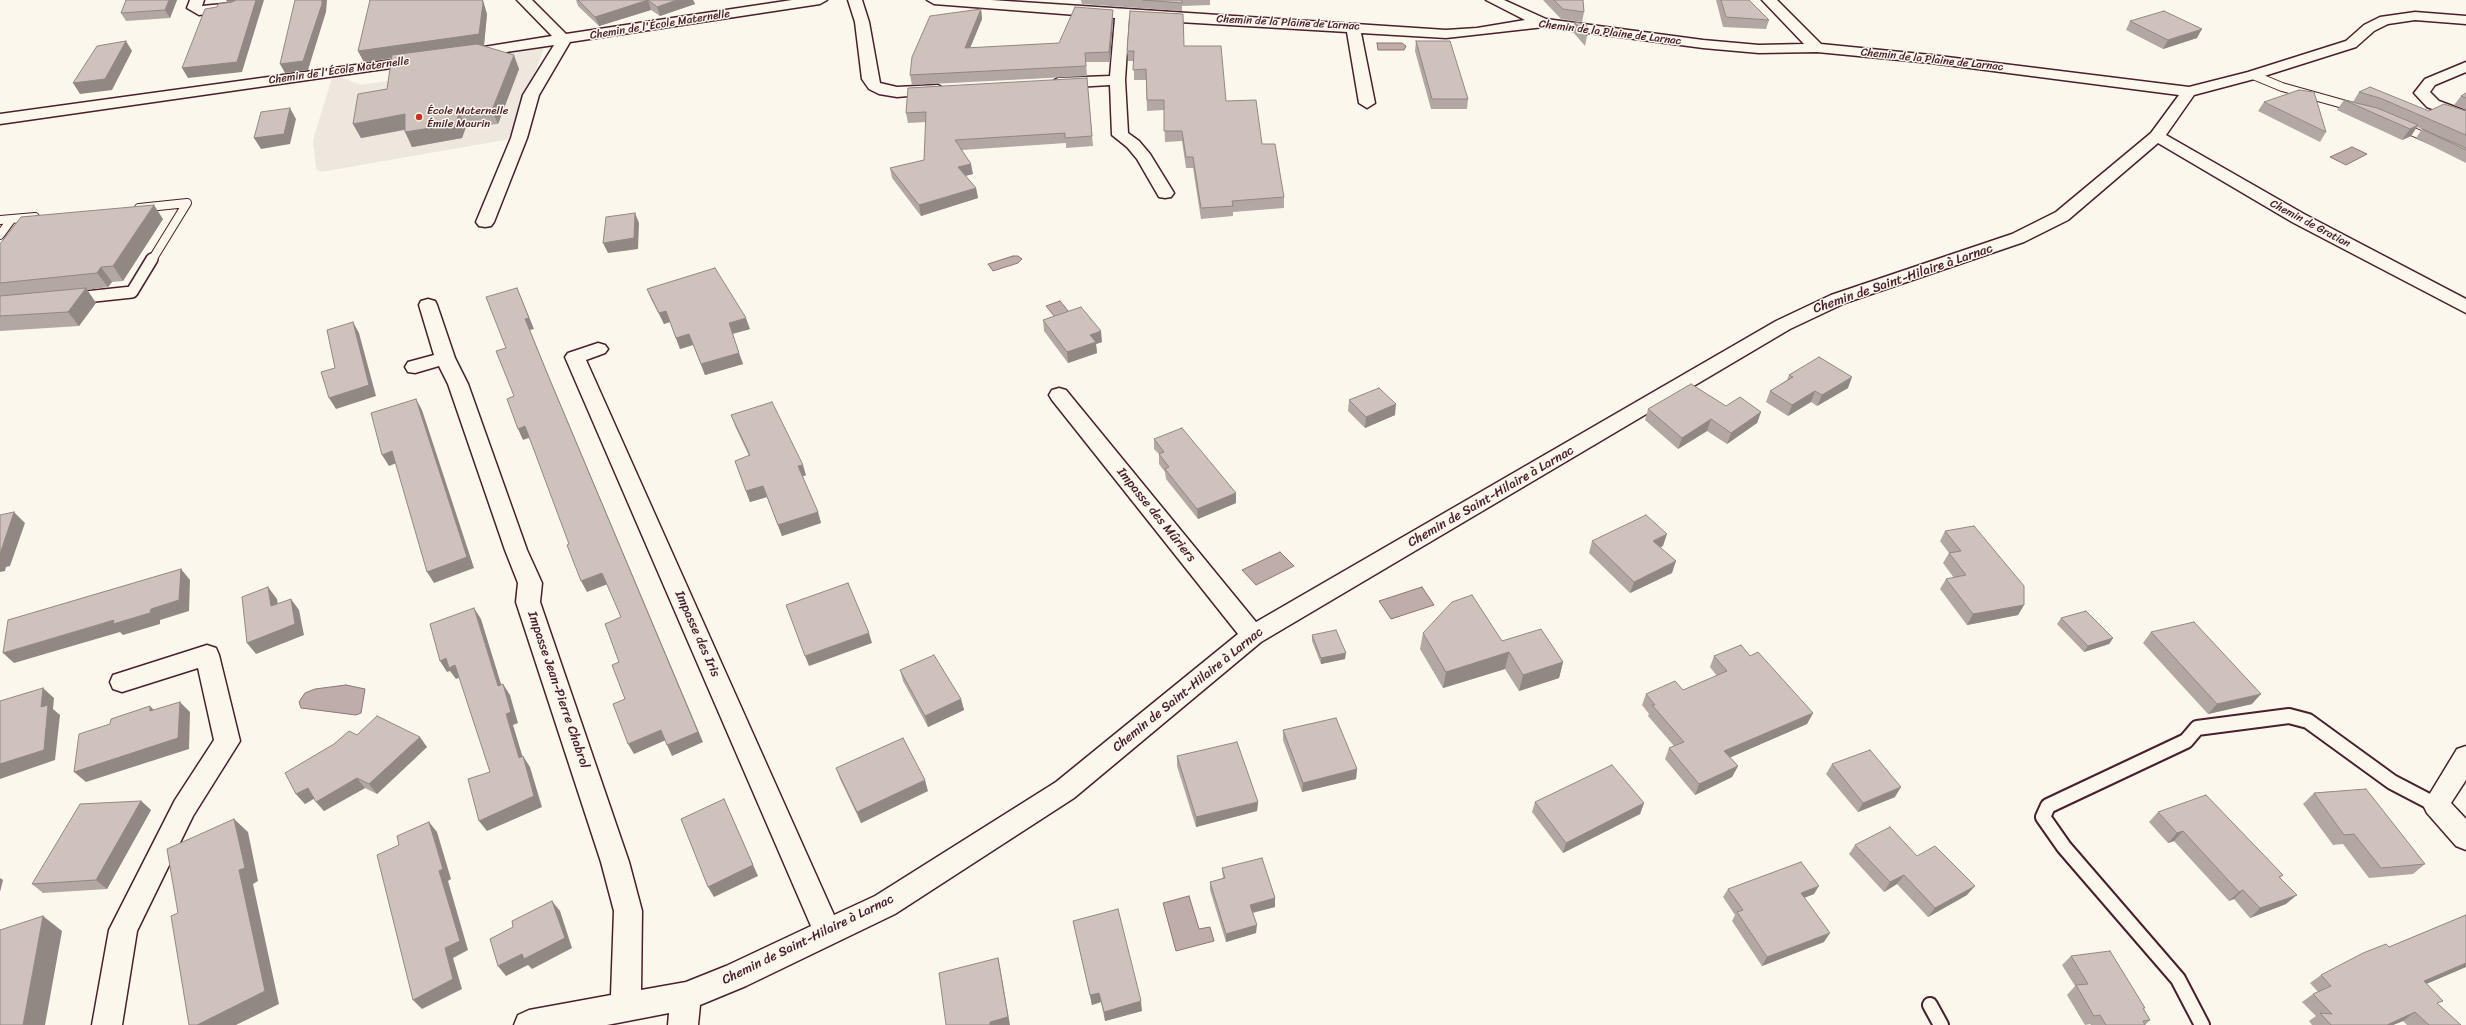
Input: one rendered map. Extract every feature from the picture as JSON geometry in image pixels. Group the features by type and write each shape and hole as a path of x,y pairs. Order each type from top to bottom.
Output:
{"street":[{"path":"197,0 194,8 199,11 237,6"},
{"path":"485,222 519,138 531,95 564,40 524,0"},
{"name":"Chemin de l'École Maternelle","path":"449,56 564,40 820,0"},
{"path":"856,0 863,29 870,79 874,86 884,91 897,92 952,89"},
{"name":"Chemin de la Plaine de Larnac","path":"934,0 1122,14 1353,27 1446,34 1477,32 1517,25 1544,23 1752,48 1817,48 1931,59 2189,92"},
{"path":"1493,0 1544,23"},
{"path":"1769,0 1817,48"},
{"path":"1122,14 1117,80 1120,136 1134,144 1144,157 1165,193"},
{"path":"2189,92 2254,75 2351,44 2369,28 2386,20 2415,16 2466,20"},
{"path":"1353,27 1367,103"},
{"name":"Chemin de l'École Maternelle","path":"0,120 434,58"},
{"path":"2466,67 2430,82 2422,93 2433,104 2466,117"},
{"path":"1046,84 1117,80"},
{"name":"Chemin de Saint-Hilaire à Larnac","path":"529,1025 686,996 736,976 886,905 1065,790 1253,635 1473,508 1783,325 1838,299 1998,246 2048,224 2072,208 2157,136 2189,92"},
{"name":"Chemin de Gratian","path":"2157,136 2298,218 2466,307"},
{"name":"Impasse Jean-Pierre Chabrol","path":"428,305 445,358 458,384 516,550 530,583 528,602 616,862 628,911 626,1007"},
{"name":"Impasse des Iris","path":"598,349 575,357 828,933"},
{"path":"415,368 445,358"},
{"name":"Impasse des Mûriers","path":"1059,395 1253,635"},
{"path":"107,1025 123,930 184,808 227,741 208,654 122,682"},
{"path":"2466,757 2436,805 2466,838"},
{"path":"683,1025 686,996"}],"lane":[{"path":"2254,75 2282,87 2365,111"},
{"path":"2393,123 2440,143"},
{"path":"62,299 132,292 187,203 126,209"},
{"path":"0,220 42,217"},
{"path":"0,235 11,220"},
{"path":"2202,1025 2178,980 2064,847 2043,817 2048,806 2186,741 2197,728 2289,716 2308,721 2392,782 2436,805"},
{"path":"1930,1005 1941,1025"}],"shaded area":[{"path":"1377,43 1402,43 1406,46 1404,50 1378,50"},
{"name":"École Maternelle Émile Maurin","path":"544,48 510,139 321,172 316,169 313,140 332,78 341,77 361,85 458,70 485,56"},
{"path":"2352,147 2367,154 2346,165 2330,157"},
{"path":"1013,256 1018,256 1022,259 1018,263 993,271 988,264"},
{"path":"1060,301 1073,317 1059,322 1046,306"},
{"path":"1280,552 1294,566 1256,585 1242,570"},
{"path":"1422,587 1434,605 1391,619 1379,601"},
{"path":"346,685 365,689 361,713 356,715 301,708 299,702 305,693 315,689"},
{"path":"1189,896 1199,929 1210,927 1214,941 1176,951 1163,903"}],"building":[{"path":"126,0 169,0 165,10 121,13"},
{"path":"236,0 256,0 237,62 182,68 205,9 217,7 218,4"},
{"path":"295,0 322,0 322,4 303,61 280,64"},
{"path":"370,0 482,0 483,3 479,34 358,51"},
{"path":"578,0 648,0 595,17"},
{"path":"648,0 677,0 657,7"},
{"path":"1143,0 1182,0 1182,3"},
{"path":"1554,0 1583,0 1584,12 1563,9"},
{"path":"1721,0 1749,0 1769,20 1726,17"},
{"path":"1075,7 1113,10 1109,52 1085,53 1086,66 910,75 912,57 930,16 981,9 965,48 1059,43"},
{"path":"1130,11 1183,14 1184,46 1221,46 1226,101 1256,100 1262,144 1275,144 1284,197 1232,201 1233,206 1201,208 1193,157 1186,157 1182,131 1164,131 1164,100 1147,100 1146,69 1133,70 1134,51 1127,51"},
{"path":"2164,11 2202,29 2168,40 2130,21"},
{"path":"1574,22 1586,24 1587,36"},
{"path":"126,41 105,79 73,83 97,46"},
{"path":"1416,41 1450,41 1468,99 1432,99"},
{"path":"477,44 514,55 492,110 459,113 456,124 405,132 405,114 353,124 358,94 387,89 392,55"},
{"path":"1087,78 1092,136 1065,138 1065,133 955,140 971,164 958,167 976,188 919,205 890,168 924,160 926,112 906,113 908,88"},
{"path":"2370,87 2429,111 2444,104 2466,111 2466,135 2380,98 2359,92"},
{"path":"2299,90 2314,92 2326,132 2264,102"},
{"path":"2466,93 2466,98 2461,96"},
{"path":"2344,100 2377,108 2418,125 2410,129"},
{"path":"290,108 284,134 254,138 261,112"},
{"path":"2422,129 2466,148 2466,150"},
{"path":"154,205 113,266 101,267 97,273 0,283 0,244 21,217"},
{"path":"635,213 634,238 603,243 606,217"},
{"path":"715,268 746,318 729,323 739,353 701,364 689,334 676,338 666,311 659,313 647,289"},
{"path":"86,288 68,312 0,316 0,296"},
{"path":"517,288 529,318 525,319 547,373 698,732 667,745 661,730 628,744 613,704 625,699 612,665 619,662 605,624 621,617 602,573 581,581 567,545 569,544 525,426 518,429 507,399 514,396 496,351 506,348 486,297"},
{"path":"1081,307 1101,331 1090,335 1096,342 1067,352 1043,320"},
{"path":"353,322 369,385 329,398 321,372 335,368 327,330"},
{"path":"1819,357 1852,377 1822,395 1815,391 1792,405 1770,391 1793,377 1789,375"},
{"path":"1691,384 1726,406 1740,397 1761,412 1731,433 1711,419 1682,438 1648,409"},
{"path":"1379,388 1396,404 1366,417 1349,400"},
{"path":"416,399 467,557 427,572 392,451 382,455 371,413"},
{"path":"772,402 803,465 798,466 818,512 778,525 763,486 746,491 735,461 750,455 731,415"},
{"path":"1182,428 1236,493 1197,509 1165,469 1169,467 1159,454 1164,452 1154,439"},
{"path":"14,512 0,554 0,515"},
{"path":"1646,515 1667,534 1653,541 1676,561 1634,582 1592,541"},
{"path":"1974,526 2024,586 2024,605 1973,614 1946,579 1966,575 1949,553 1961,551 1945,531"},
{"path":"181,569 179,600 151,609 150,613 113,624 114,620 3,653 8,620"},
{"path":"848,583 869,633 805,656 786,605"},
{"path":"268,587 271,606 291,599 295,624 247,643 242,597"},
{"path":"1472,595 1502,641 1541,629 1563,662 1523,675 1509,652 1446,672 1423,633 1452,602"},
{"path":"474,608 498,686 503,684 511,712 506,714 519,758 523,756 534,796 479,821 468,779 490,772 455,665 449,668 446,658 440,661 430,624"},
{"path":"2086,611 2113,638 2088,646 2061,618"},
{"path":"2194,622 2261,694 2217,704 2151,632"},
{"path":"1336,630 1346,653 1321,658 1312,635"},
{"path":"1741,645 1750,656 1758,652 1813,713 1724,751 1738,766 1699,784 1669,748 1684,742 1652,705 1655,705 1646,694 1675,681 1683,690 1727,671 1714,656"},
{"path":"934,655 961,699 925,716 900,670"},
{"path":"43,688 41,707 48,705 44,750 0,764 0,701"},
{"path":"180,702 178,738 74,772 79,734 110,724 111,719 150,706 150,711"},
{"path":"377,716 420,737 369,784 357,778 316,802 308,788 296,794 285,773 334,744 349,731 357,735"},
{"path":"1336,718 1357,769 1303,783 1283,730"},
{"path":"903,738 925,780 857,812 836,768"},
{"path":"1237,742 1258,802 1196,817 1177,756"},
{"path":"1870,750 1901,787 1863,803 1832,764"},
{"path":"1612,765 1644,803 1566,843 1535,802"},
{"path":"2366,789 2425,864 2381,868 2354,834 2344,835 2314,793"},
{"path":"2206,795 2283,875 2279,877 2297,895 2260,908 2243,890 2239,892 2183,831 2177,833 2158,812"},
{"path":"724,799 753,865 708,887 681,819"},
{"path":"141,801 96,880 32,884 80,804"},
{"path":"234,819 245,868 239,870 265,991 197,1025 189,1025 171,916 178,913 167,849"},
{"path":"429,822 443,869 439,871 460,941 445,948 453,979 413,1000 377,855 399,845 397,836"},
{"path":"1890,827 1917,856 1935,846 1975,886 1935,908 1904,875 1890,882 1855,845"},
{"path":"1262,858 1275,898 1250,905 1257,925 1226,934 1210,882 1225,878 1222,868"},
{"path":"1801,862 1819,886 1801,893 1830,933 1767,957 1737,912 1743,910 1728,889"},
{"path":"552,901 565,938 524,959 522,954 498,966 490,939 513,927 512,921"},
{"path":"1118,909 1141,1001 1104,1012 1099,993 1090,995 1073,921"},
{"path":"2466,915 2466,963 2424,981 2443,1001 2437,1003 2461,1025 2429,1025 2415,1012 2387,1025 2331,1025 2320,1013 2332,1014 2313,994 2331,986 2321,975 2363,953 2386,944 2389,947"},
{"path":"43,916 23,1025 0,1025 0,930"},
{"path":"2110,951 2145,1008 2143,1008 2150,1020 2143,1021 2145,1025 2106,1025 2100,1015 2094,1016 2076,985 2088,984 2071,956"},
{"path":"998,958 1008,1017 990,1022 990,1025 946,1025 939,973"}],"place":[{"name":"École Maternelle Émile Maurin","path":"419,117"}]}
